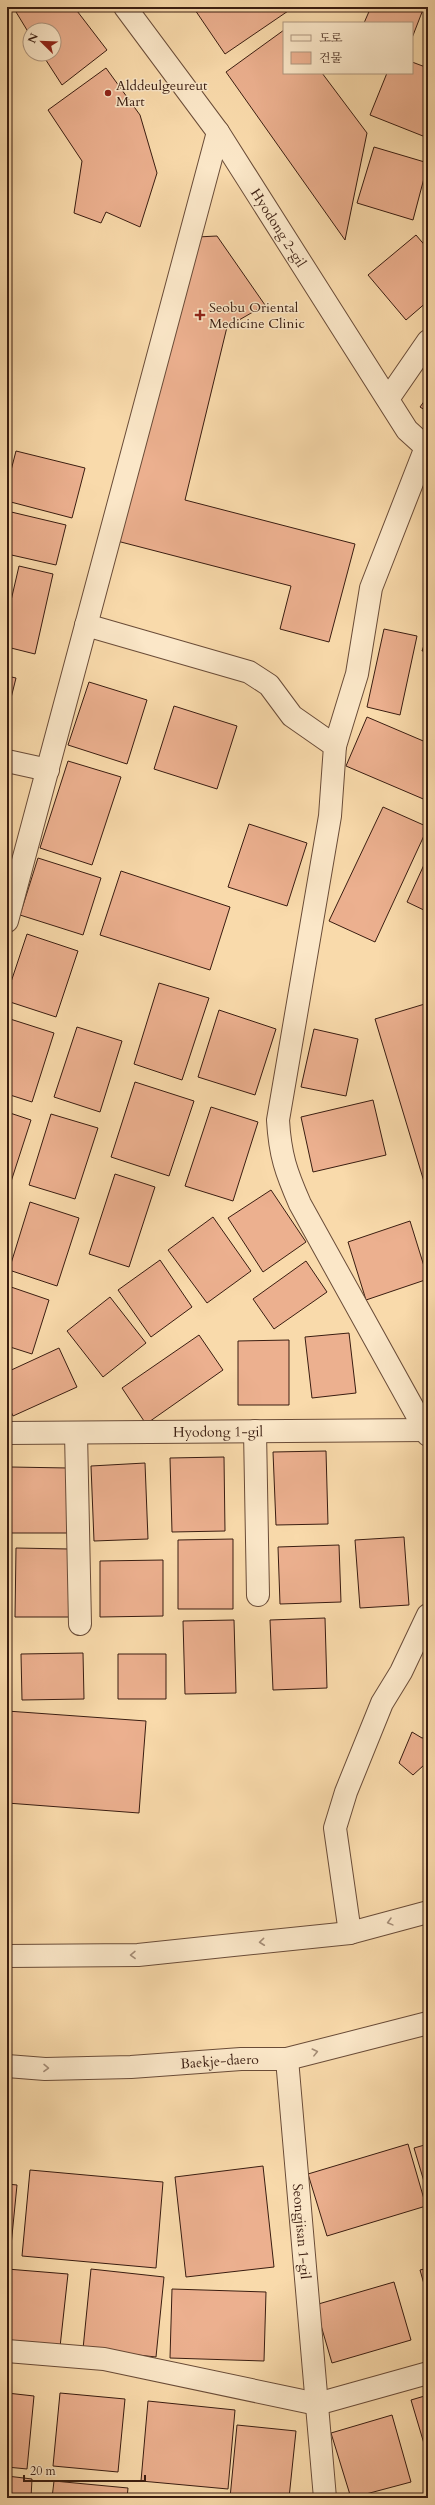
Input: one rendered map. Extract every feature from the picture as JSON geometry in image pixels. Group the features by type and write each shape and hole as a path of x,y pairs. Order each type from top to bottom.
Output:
{"street":[{"name":"Hyodong 2-gil","path":"125,7 218,132 407,430 427,448"},
{"path":"7,921 218,132"},
{"path":"388,399 428,341"},
{"path":"427,448 371,588 357,674 335,746 330,816 278,1120 284,1169 300,1204 427,1431"},
{"path":"86,625 249,672 269,684 292,716 335,746"},
{"path":"7,761 48,770"},
{"path":"255,1431 258,1595"},
{"name":"Hyodong 1-gil","path":"7,1433 427,1431"},
{"path":"76,1433 80,1624"},
{"path":"350,1933 335,1828 346,1792 382,1703 401,1672 428,1615"},
{"path":"7,1956 138,1955 350,1933 428,1912"},
{"name":"Baekje-daero","path":"7,2066 45,2069 131,2067 241,2059 287,2059 428,2023"},
{"name":"Seongjisan 1-gil","path":"287,2059 325,2498"},
{"path":"7,2351 104,2359 317,2404 428,2373"}],"building":[{"path":"13,7 74,7 107,50 62,85 47,62 62,62 62,22 22,22"},
{"path":"193,7 290,7 291,9 225,54"},
{"path":"371,7 424,7 413,35 413,22 364,22"},
{"path":"283,31 283,74 323,74 367,133 345,240 226,72"},
{"path":"413,62 428,68 428,138 370,115 387,74 413,74"},
{"path":"106,68 140,115 157,173 140,227 106,212 101,223 74,213 82,161 48,110"},
{"path":"374,147 428,163 413,220 357,203"},
{"path":"416,235 428,249 428,301 406,320 368,275"},
{"path":"217,236 265,305 227,327 185,500 355,544 329,642 280,629 291,586 117,541 197,237"},
{"path":"428,396 428,412 420,407"},
{"path":"16,451 85,468 72,518 7,501 7,486"},
{"path":"7,511 66,525 56,565 7,554"},
{"path":"19,566 53,574 35,654 7,647 7,618"},
{"path":"384,629 417,636 400,715 367,707"},
{"path":"428,634 428,651 422,651"},
{"path":"7,676 16,678 7,714"},
{"path":"89,682 147,700 127,764 68,745"},
{"path":"174,706 237,726 217,789 154,769"},
{"path":"367,717 428,743 428,801 346,766"},
{"path":"68,761 121,777 92,865 40,848"},
{"path":"383,807 428,827 375,942 329,921"},
{"path":"249,824 307,843 287,906 228,887"},
{"path":"428,856 428,912 407,902"},
{"path":"38,858 101,878 83,935 20,915"},
{"path":"121,871 230,907 210,970 100,935"},
{"path":"27,934 78,951 56,1017 7,1001 7,994"},
{"path":"159,983 209,998 182,1080 134,1064"},
{"path":"428,1003 428,1195 375,1019"},
{"path":"219,1010 276,1029 255,1095 198,1077"},
{"path":"7,1018 54,1033 32,1102 7,1094"},
{"path":"77,1027 122,1041 100,1112 54,1097"},
{"path":"314,1029 358,1039 346,1096 301,1087"},
{"path":"135,1082 194,1101 169,1176 111,1157"},
{"path":"373,1100 386,1155 313,1172 301,1117"},
{"path":"211,1107 258,1122 233,1201 185,1186"},
{"path":"7,1112 31,1120 7,1194"},
{"path":"51,1114 98,1128 75,1199 29,1185"},
{"path":"115,1174 155,1187 129,1267 89,1254"},
{"path":"271,1190 306,1242 263,1272 228,1218"},
{"path":"30,1202 79,1218 57,1286 9,1270"},
{"path":"213,1217 251,1271 207,1303 168,1250"},
{"path":"410,1221 428,1279 366,1300 348,1242"},
{"path":"160,1260 192,1307 151,1337 118,1290"},
{"path":"306,1261 327,1292 274,1329 253,1299"},
{"path":"11,1287 49,1300 32,1354 7,1346 7,1298"},
{"path":"110,1297 146,1343 103,1377 67,1331"},
{"path":"349,1333 356,1393 312,1398 305,1337"},
{"path":"199,1335 223,1370 146,1424 122,1388"},
{"path":"289,1340 289,1405 238,1405 238,1341"},
{"path":"59,1348 77,1387 13,1416 7,1403 7,1372"},
{"path":"326,1451 328,1524 276,1525 273,1452"},
{"path":"224,1457 225,1531 172,1532 170,1458"},
{"path":"145,1463 148,1539 94,1541 91,1466"},
{"path":"11,1467 68,1468 67,1533 10,1533"},
{"path":"404,1537 409,1605 360,1608 355,1540"},
{"path":"233,1539 233,1609 178,1609 178,1540"},
{"path":"339,1545 341,1602 280,1604 278,1547"},
{"path":"16,1548 69,1549 69,1617 15,1617"},
{"path":"163,1560 163,1616 100,1617 100,1561"},
{"path":"325,1618 327,1688 273,1690 270,1620"},
{"path":"234,1620 236,1693 185,1694 183,1621"},
{"path":"7,1653 10,1653 7,1697"},
{"path":"83,1653 84,1699 22,1700 21,1654"},
{"path":"118,1654 166,1654 166,1699 118,1699"},
{"path":"7,1711 146,1721 139,1813 7,1803"},
{"path":"412,1732 422,1738 428,1737 428,1769 424,1765 413,1775 399,1763"},
{"path":"408,2144 426,2206 327,2236 308,2174"},
{"path":"428,2144 428,2195 414,2148"},
{"path":"263,2166 274,2267 186,2277 175,2177"},
{"path":"30,2170 163,2182 156,2268 22,2256"},
{"path":"7,2184 17,2185 9,2266 7,2266"},
{"path":"428,2268 428,2298 420,2270"},
{"path":"7,2269 68,2274 60,2347 7,2342"},
{"path":"91,2269 164,2277 156,2357 83,2349"},
{"path":"394,2282 411,2340 332,2363 315,2305"},
{"path":"172,2289 266,2292 264,2361 170,2358"},
{"path":"7,2393 34,2396 27,2469 7,2467"},
{"path":"60,2393 125,2399 118,2472 53,2466"},
{"path":"428,2395 428,2457 411,2400"},
{"path":"148,2401 235,2410 228,2489 141,2481"},
{"path":"392,2415 411,2482 351,2498 331,2433"},
{"path":"237,2425 296,2431 289,2498 230,2498"},
{"path":"7,2476 32,2479 31,2498 7,2498"},
{"path":"54,2481 128,2488 127,2498 52,2498"},
{"path":"152,2495 182,2498 151,2498"}],"place":[{"name":"Alddeulgeureut Mart","path":"108,93"},
{"name":"Seobu Oriental Medicine Clinic","path":"200,315"}]}
